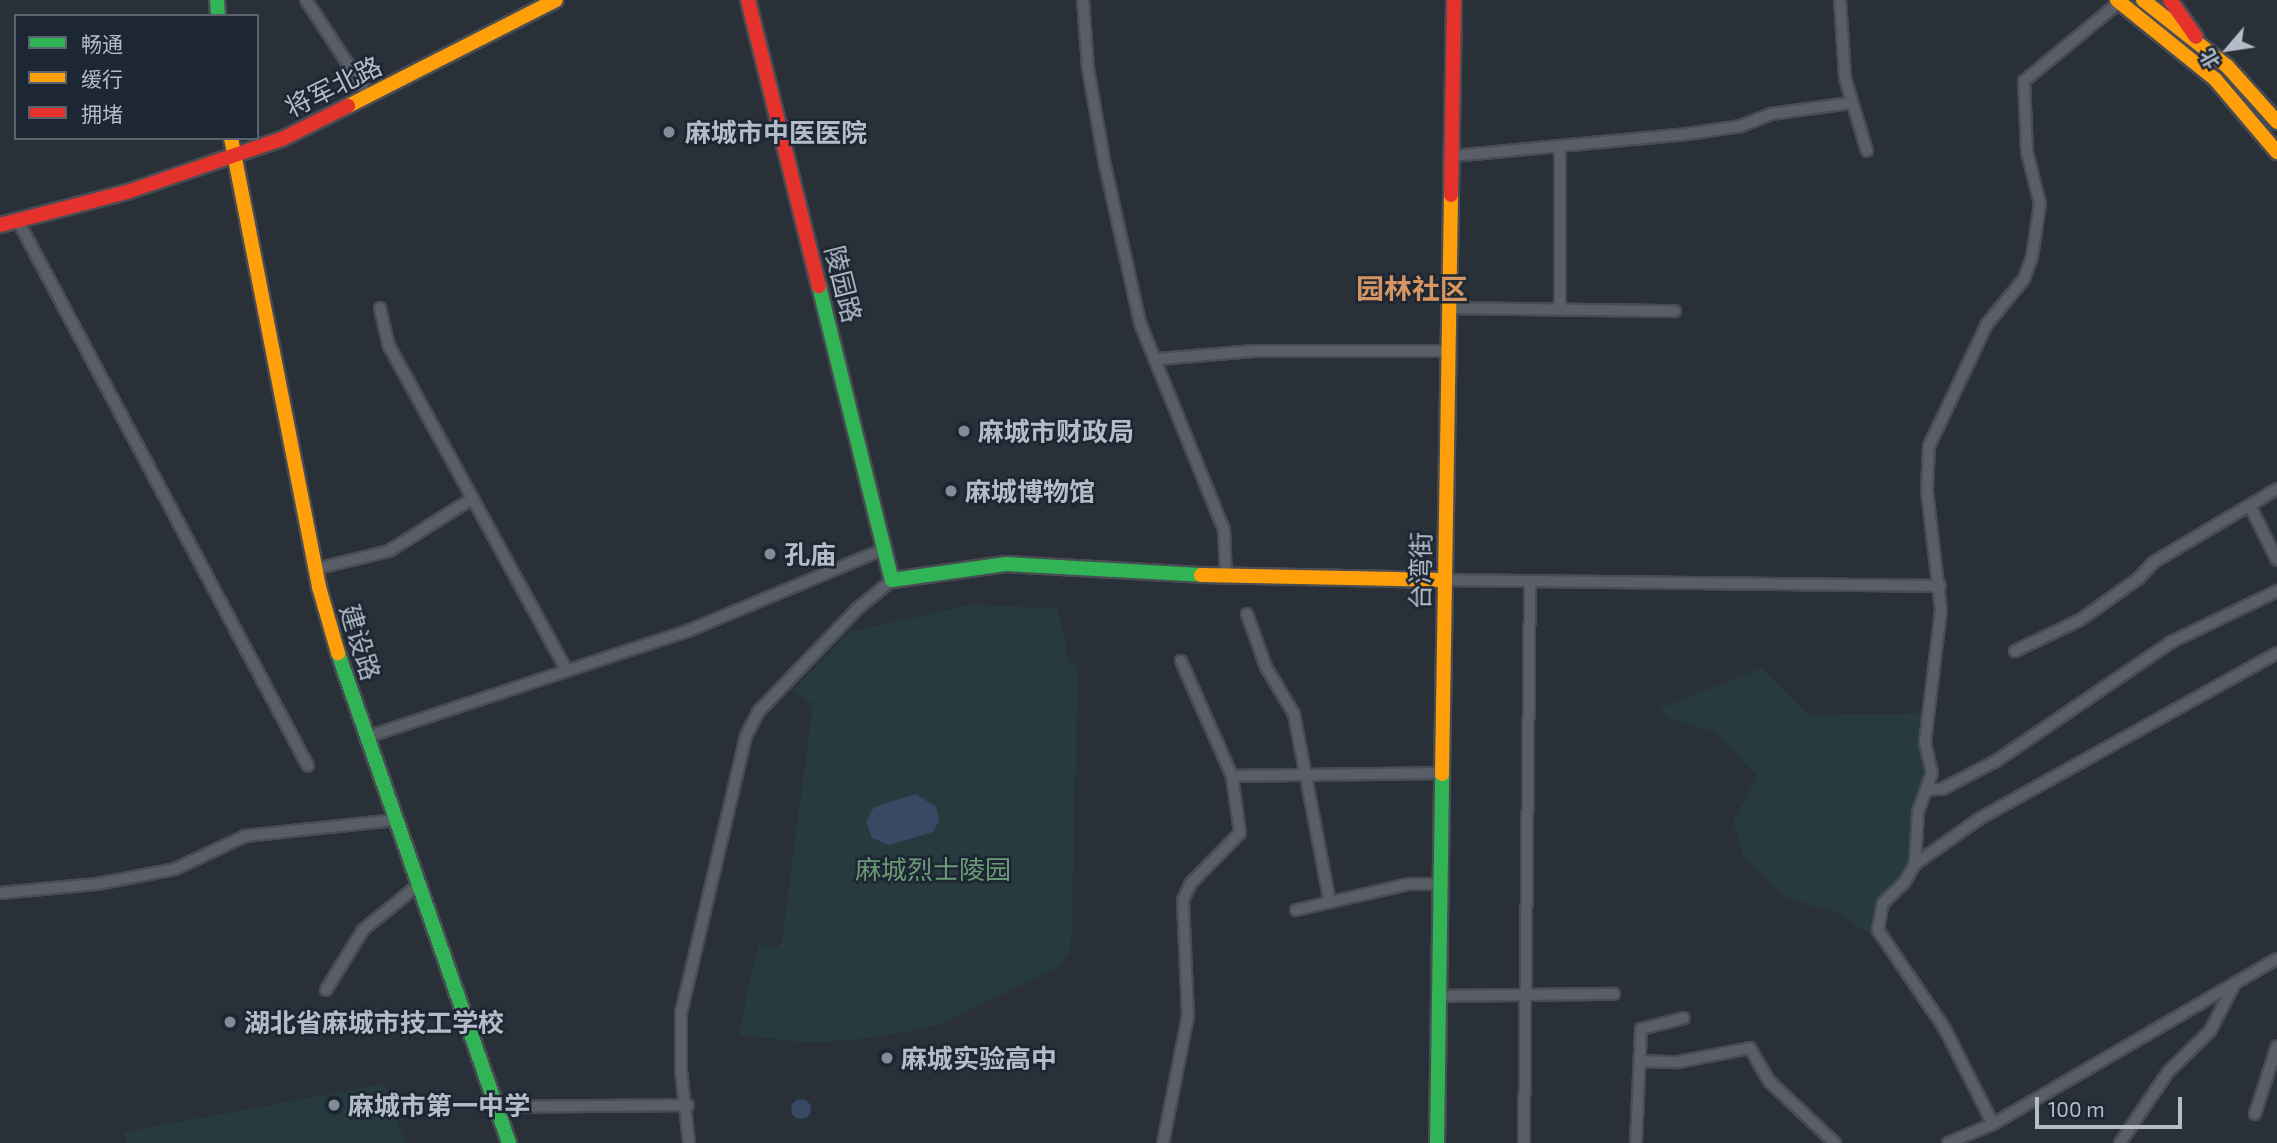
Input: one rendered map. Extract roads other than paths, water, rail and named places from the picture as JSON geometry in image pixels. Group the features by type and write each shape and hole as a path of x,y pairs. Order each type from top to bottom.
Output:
{"main road":[{"name":"将军北路","path":"259,135 363,87 532,0"},
{"name":"将军北路","path":"0,214 124,181 233,146 282,139 556,0"},
{"name":"陵园路","path":"748,0 892,580"},
{"name":"台湾街","path":"1437,1143 1454,0"},
{"path":"2143,0 2201,44 2243,82 2277,122"},
{"path":"2170,0 2201,44"},
{"path":"2119,1 2215,79 2277,152"},
{"name":"将军北路","path":"0,225 233,146"},
{"name":"建设路","path":"233,146 315,569 366,737 509,1143"},
{"path":"892,580 1006,564 1226,576 1444,580"}],"street":[{"path":"306,0 363,87"},
{"path":"1083,0 1086,58 1105,165 1140,323 1158,359 1224,530 1226,576"},
{"path":"1840,0 1850,103 1867,151"},
{"path":"1915,864 1918,813 1932,773 1925,742 1933,696 1940,586 1927,490 1929,446 1987,324 2028,271 2040,223 2038,194 2025,139 2024,81 2119,1"},
{"path":"1452,156 1560,148 1741,126 1771,114 1850,103"},
{"path":"1560,148 1560,310"},
{"path":"18,221 308,766"},
{"path":"380,308 388,344 566,669"},
{"path":"1449,308 1675,311"},
{"path":"1158,359 1254,351 1448,351"},
{"path":"2015,651 2080,620 2139,578 2154,562 2251,508 2277,489"},
{"path":"315,569 389,551 473,498"},
{"path":"2251,508 2277,560"},
{"path":"366,737 688,631 884,549"},
{"path":"689,1143 688,1105 681,1070 681,1013 749,729 758,712 857,609 892,580"},
{"path":"1444,580 1940,586"},
{"path":"1524,1143 1530,581"},
{"path":"1926,790 1942,789 1996,761 2171,642 2277,591"},
{"path":"1248,614 1266,667 1290,700 1330,902"},
{"path":"1993,1124 1945,1029 1878,930 1883,904 1904,883 1915,864 1979,819 2277,653"},
{"path":"1163,1143 1188,1016 1183,900 1191,883 1240,833 1232,776 1181,661"},
{"path":"1232,776 1307,778 1441,773"},
{"path":"0,893 97,884 175,869 236,837 395,820"},
{"path":"1296,910 1409,884 1440,884"},
{"path":"326,990 363,930 418,885"},
{"path":"1948,1143 1993,1124 2277,959"},
{"path":"2120,1143 2168,1072 2210,1031 2236,982"},
{"path":"1439,996 1614,993"},
{"path":"1636,1143 1641,1029 1684,1018"},
{"path":"2255,1114 2277,1046"},
{"path":"1640,1061 1678,1062 1750,1048 1770,1082 1835,1143"},
{"path":"496,1107 688,1105"}],"water":[{"path":"916,794 936,807 939,821 933,832 889,845 872,838 866,821 874,807"},
{"path":"801,1099 808,1102 811,1109 808,1116 801,1119 794,1116 791,1109 794,1102"}],"place":[{"name":"麻城市中医医院","path":"669,132"},
{"name":"麻城市财政局","path":"964,431"},
{"name":"麻城博物馆","path":"951,491"},
{"name":"孔庙","path":"770,554"},
{"name":"湖北省麻城市技工学校","path":"230,1022"},
{"name":"麻城实验高中","path":"887,1058"},
{"name":"麻城市第一中学","path":"334,1105"}],"district":[{"name":"园林社区","path":"1412,288"}],"park label":[{"name":"麻城烈士陵园","path":"933,869"}]}
